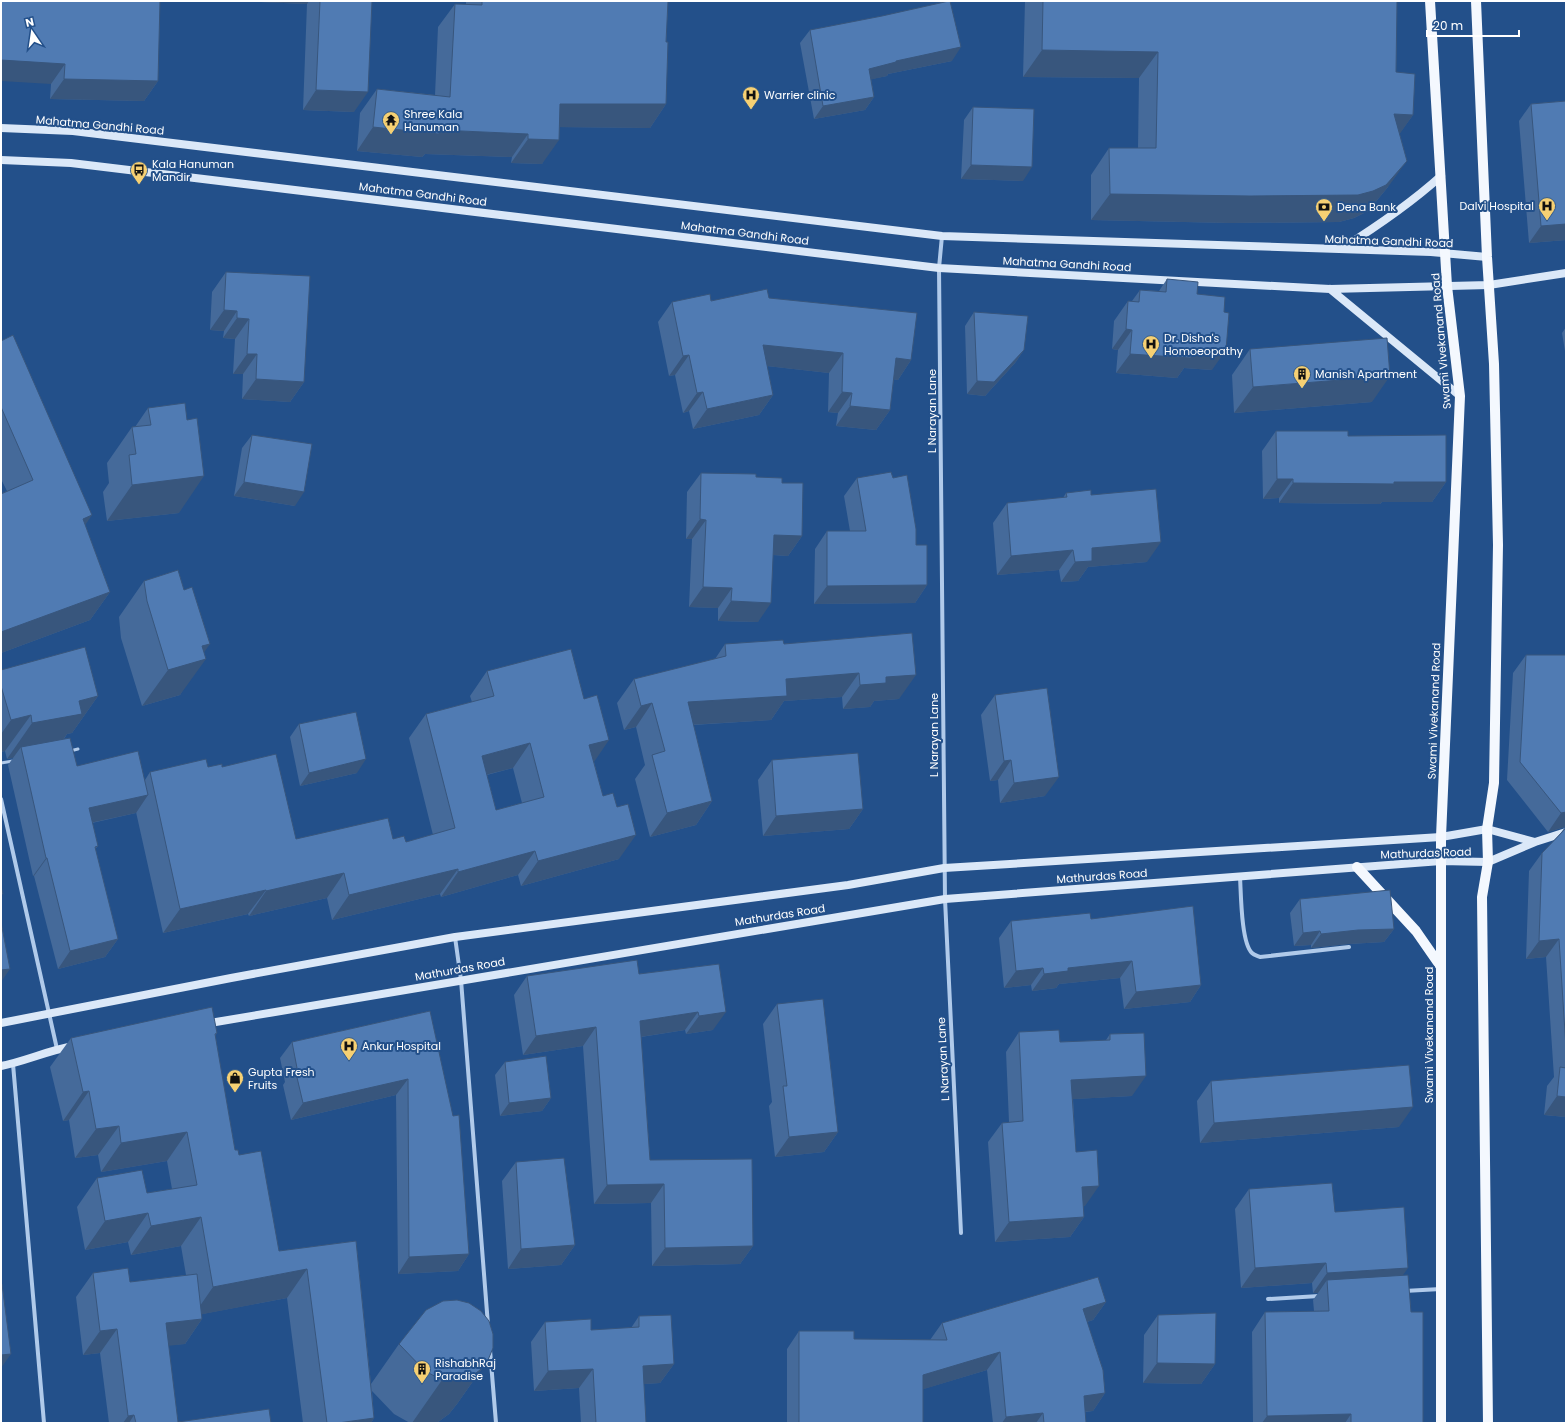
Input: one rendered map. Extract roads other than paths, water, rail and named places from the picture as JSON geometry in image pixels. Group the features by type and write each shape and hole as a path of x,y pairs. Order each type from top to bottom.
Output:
{"main road":[{"name":"Swami Vivekanand Road","path":"1430,1 1447,286 1460,396 1441,837 1441,1423"},
{"path":"1476,1 1487,256 1494,364 1498,546 1494,783 1487,829 1488,862 1482,897 1488,1423"},
{"name":"Mahatma Gandhi Road","path":"1,128 81,132 942,236 1446,253 1487,256"},
{"name":"Mahatma Gandhi Road","path":"1,160 71,163 939,268 1330,289 1489,285 1566,273"},
{"path":"1340,250 1419,196 1441,176"},
{"path":"1330,289 1460,396"},
{"path":"1,1023 455,937 848,885 944,868 1441,837 1487,829 1535,842"},
{"name":"Mathurdas Road","path":"197,1025 944,899 1441,861 1488,862 1535,842 1566,832"},
{"path":"1357,867 1416,931 1441,967"},
{"path":"1,1066 14,1064 57,1049 80,1045"}],"street":[{"name":"L Narayan Lane","path":"942,236 939,268 944,899 961,1233"},
{"path":"1,800 57,1049"},
{"path":"1240,876 1243,932 1246,944 1251,953 1260,957 1349,947"},
{"path":"455,937 461,980 489,1328"},
{"path":"14,1064 44,1423"},
{"path":"1399,1291 1441,1289"},
{"path":"1268,1300 1322,1296"},
{"path":"490,1344 496,1423"}],"lane":[{"path":"63,752 78,749"},
{"path":"1,763 16,760"}],"place":[{"name":"Warrier clinic","path":"751,110"},
{"name":"Shree Kala Hanuman","path":"391,135"},
{"name":"Kala Hanuman Mandir","path":"139,185"},
{"name":"Dalvi Hospital","path":"1547,221"},
{"name":"Dena Bank","path":"1324,222"},
{"name":"Dr. Disha's Homoeopathy","path":"1151,359"},
{"name":"Manish Apartment","path":"1302,389"},
{"name":"Ankur Hospital","path":"349,1061"},
{"name":"Gupta Fresh Fruits","path":"235,1093"},
{"name":"RishabhRaj Paradise","path":"422,1384"}]}
